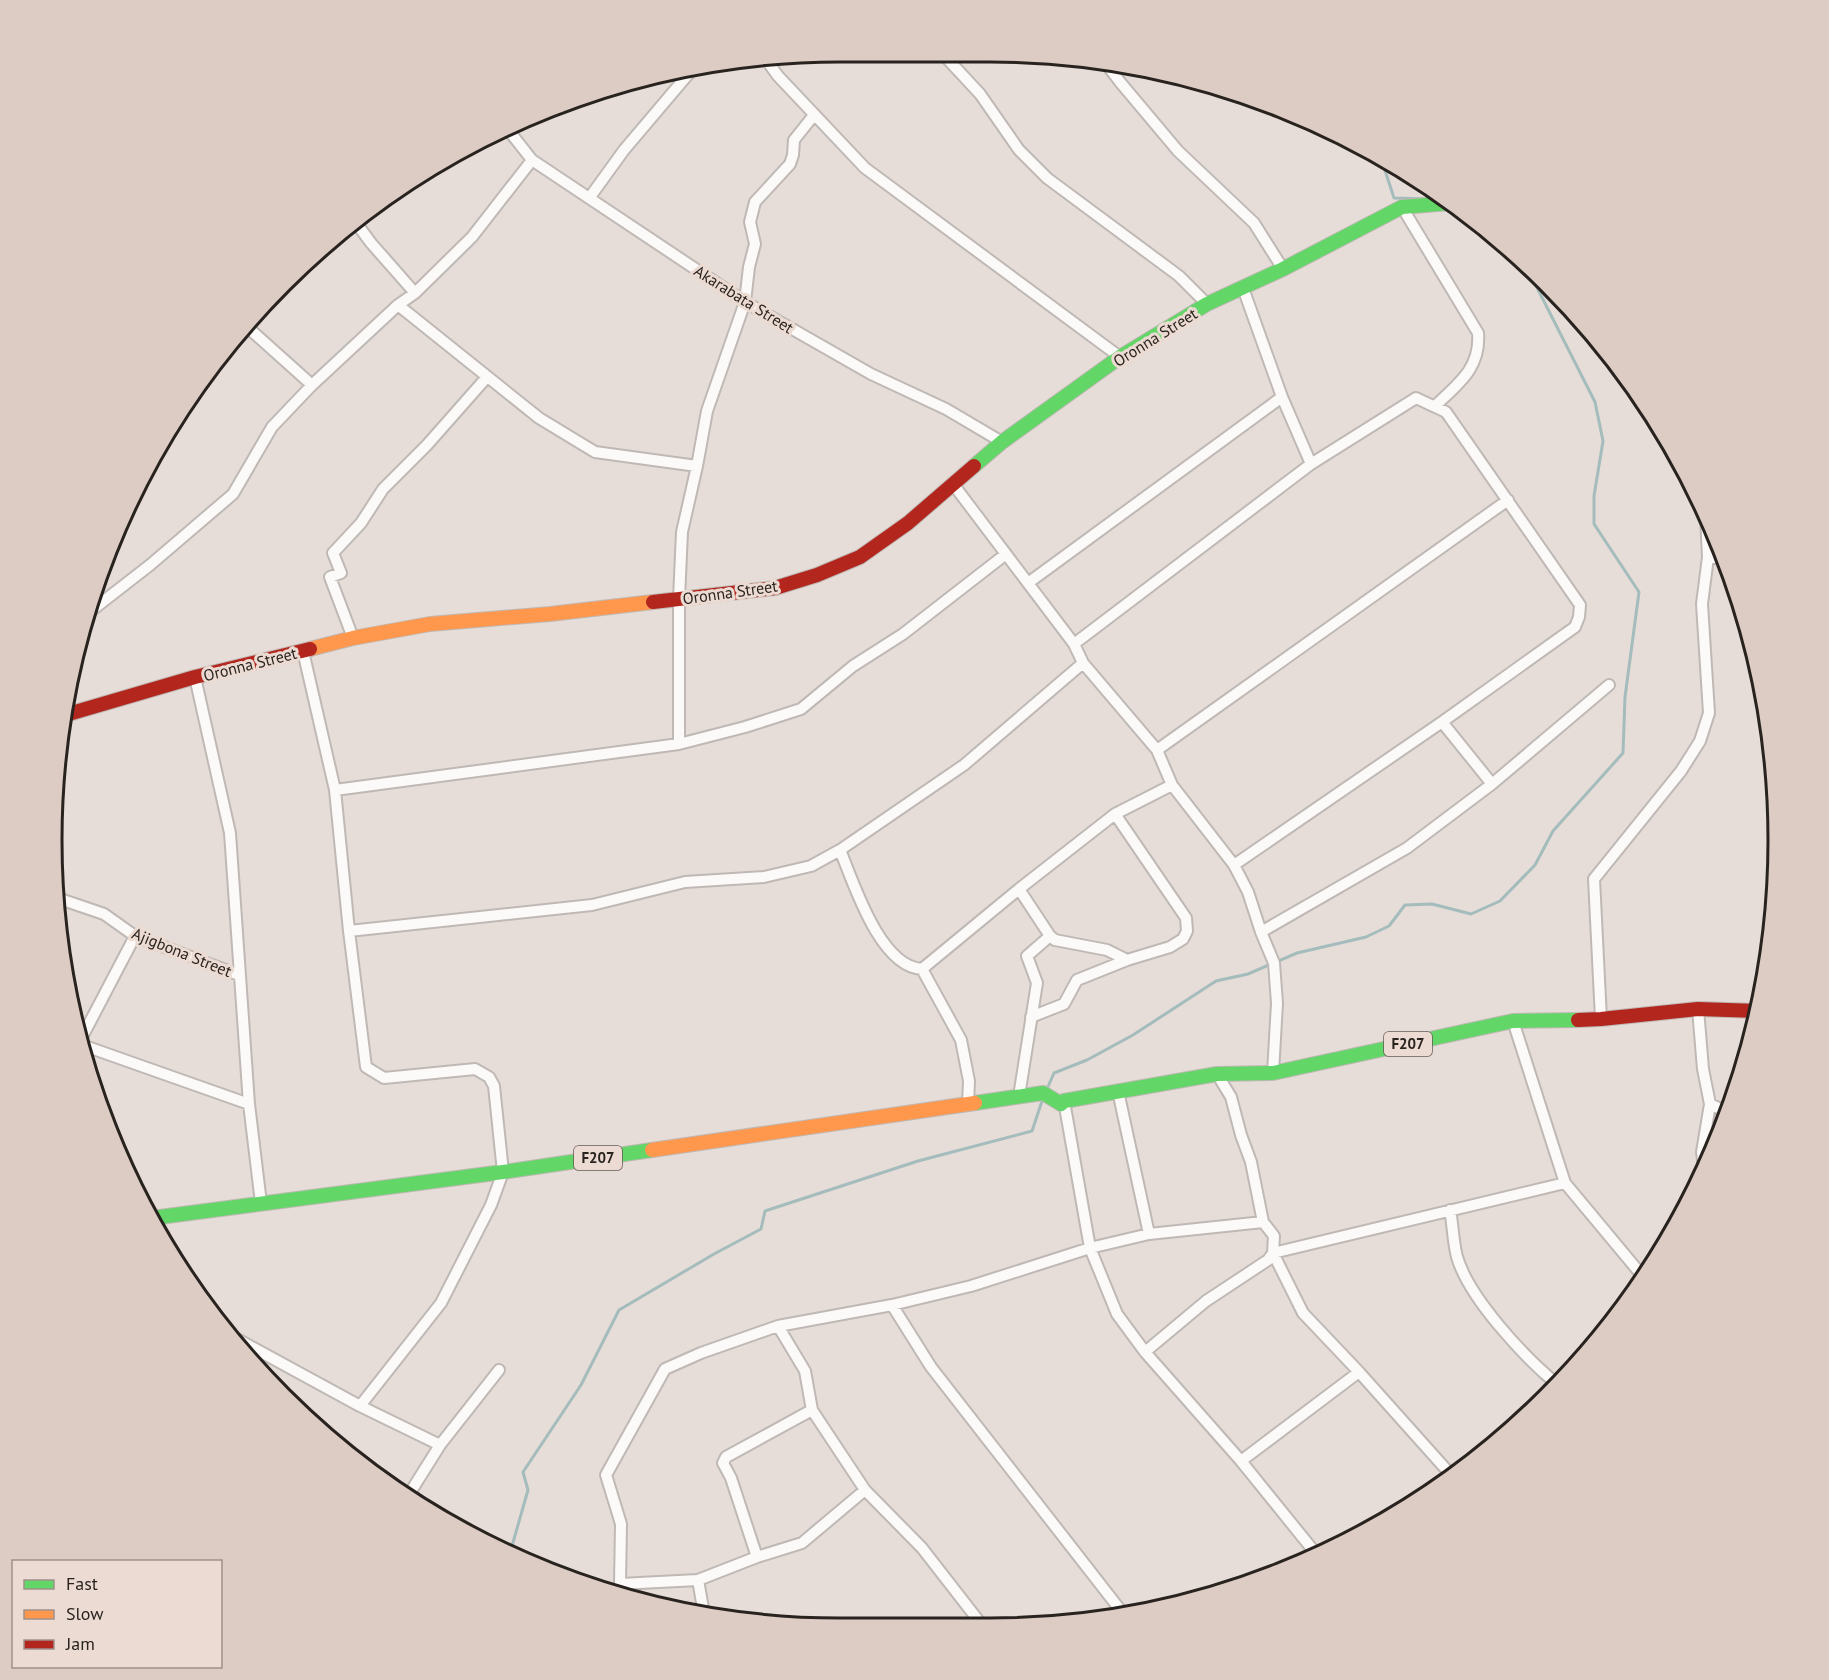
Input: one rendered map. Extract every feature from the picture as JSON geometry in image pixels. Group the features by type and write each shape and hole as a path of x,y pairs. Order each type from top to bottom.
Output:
{"main road":[{"path":"1403,207 1438,204"},
{"name":"Oronna Street","path":"72,713 195,677 353,638 430,624 775,588 816,575 860,557 908,523 1002,442 1120,357 1208,304 1283,269 1403,207"},
{"name":"F207","path":"160,1217 503,1172 1042,1093 1063,1102 1217,1074 1273,1073 1513,1021 1601,1019 1698,1009 1748,1011"}],"street":[{"path":"950,62 980,94 1019,150 1047,178 1179,276 1208,304"},
{"path":"771,65 814,115 865,168 1120,357"},
{"path":"1112,71 1178,151 1254,223 1283,269"},
{"path":"590,197 643,127 686,76"},
{"path":"679,744 679,599 682,532 697,466 706,411 745,302 746,285 755,244 750,222 755,202 790,164 794,140 814,115"},
{"name":"Akarabata Street","path":"512,135 532,160 745,302 871,374 946,409 1002,442"},
{"path":"98,605 150,565 233,494 272,428 312,385 398,305 415,293 472,237 532,160"},
{"path":"1403,207 1478,333 1479,347 1476,360 1465,378 1435,406"},
{"path":"360,227 415,293"},
{"path":"1243,288 1282,397 1311,464"},
{"path":"398,305 539,417 595,452 697,466"},
{"path":"251,331 312,385"},
{"path":"353,638 330,577 340,573 333,553 361,523 383,489 427,445 487,376"},
{"path":"1028,583 1282,397"},
{"path":"1074,644 1311,464 1416,399 1446,412 1580,605 1575,627 1234,865"},
{"path":"953,484 1074,644 1083,663 1157,750 1172,785 1234,865 1248,892 1261,933 1274,963 1277,1004 1273,1073"},
{"path":"1157,750 1508,500"},
{"path":"1601,1019 1594,879 1681,771 1700,741 1708,713 1702,604 1708,557 1707,540"},
{"path":"335,789 679,744 745,727 801,709 853,666 903,634 1006,554"},
{"path":"1708,557 1714,558"},
{"path":"303,651 335,789 349,932 366,1067 384,1078 475,1069 489,1077 494,1086 503,1172 491,1205 441,1303 360,1406"},
{"path":"349,932 592,905 685,882 764,877 811,866 840,850 964,765 1083,663"},
{"path":"195,677 230,833 249,1104 261,1203"},
{"path":"1261,933 1407,848 1492,784 1609,685"},
{"path":"1442,722 1492,784"},
{"path":"840,850 869,922 901,963 911,969 922,969 1019,889 1116,814 1172,785"},
{"path":"1031,1017 1064,1004 1077,980 1127,960 1170,947 1183,939 1187,931 1186,918 1116,814"},
{"path":"1019,889 1055,940 1091,949 1107,950 1127,960"},
{"name":"Ajigbona Street","path":"64,900 104,914 135,936 239,975"},
{"path":"86,1033 135,936"},
{"path":"1025,1096 1020,1090 1037,983 1027,956 1050,936"},
{"path":"922,969 961,1040 969,1081 968,1103"},
{"path":"1698,1009 1703,1069 1710,1104 1702,1151"},
{"path":"1513,1021 1565,1183 1638,1270"},
{"path":"90,1046 249,1104"},
{"path":"1217,1074 1231,1097 1240,1135 1251,1162 1263,1222 1274,1236 1273,1253 1303,1313 1446,1470"},
{"path":"1118,1091 1149,1234"},
{"path":"1063,1102 1090,1248 1117,1314 1145,1352 1241,1461 1311,1548"},
{"path":"1710,1104 1719,1108"},
{"path":"1145,1352 1206,1301 1268,1260 1273,1253 1565,1183"},
{"path":"1450,1210 1457,1257 1479,1300 1510,1337 1551,1378"},
{"path":"619,1586 621,1524 606,1475 665,1369 701,1353 778,1326 892,1305 971,1286 1090,1248 1149,1234 1263,1222"},
{"path":"892,1305 932,1367 1118,1608"},
{"path":"778,1326 805,1371 812,1410 865,1490 922,1548 976,1618"},
{"path":"248,1345 360,1406 440,1445"},
{"path":"412,1490 440,1445 499,1370"},
{"path":"1241,1461 1359,1372"},
{"path":"757,1557 731,1478 723,1463 726,1457 812,1410"},
{"path":"626,1588 698,1580 757,1557 802,1543 865,1490"},
{"path":"698,1580 703,1606"}],"waterway":[{"path":"1385,170 1394,198 1427,199"},
{"path":"1047,1089 1054,1073 1087,1060 1133,1035 1216,981 1248,974 1297,953 1366,937 1389,926 1405,905 1432,904 1471,914 1500,901 1535,865 1553,831 1623,753 1625,697 1639,592 1594,524 1594,496 1603,441 1595,402 1537,289"},
{"path":"512,1545 528,1490 523,1472 581,1385 619,1310 761,1229 765,1211 918,1161 1032,1131 1043,1098"}],"traffic: fast":[{"path":"974,466 1002,442 1120,357 1207,304 1283,269 1402,207 1438,204"},
{"path":"975,1103 1043,1093 1061,1104 1064,1101 1217,1074 1273,1073 1513,1021 1578,1020"},
{"path":"160,1217 652,1150"}],"traffic: slow":[{"path":"310,649 353,638 430,624 550,614 653,602"},
{"path":"652,1150 975,1103"}],"traffic: jam":[{"path":"653,602 775,588 817,575 860,557 908,523 974,466"},
{"path":"72,713 195,677 310,649"},
{"path":"1578,1020 1698,1009 1748,1011"}]}
